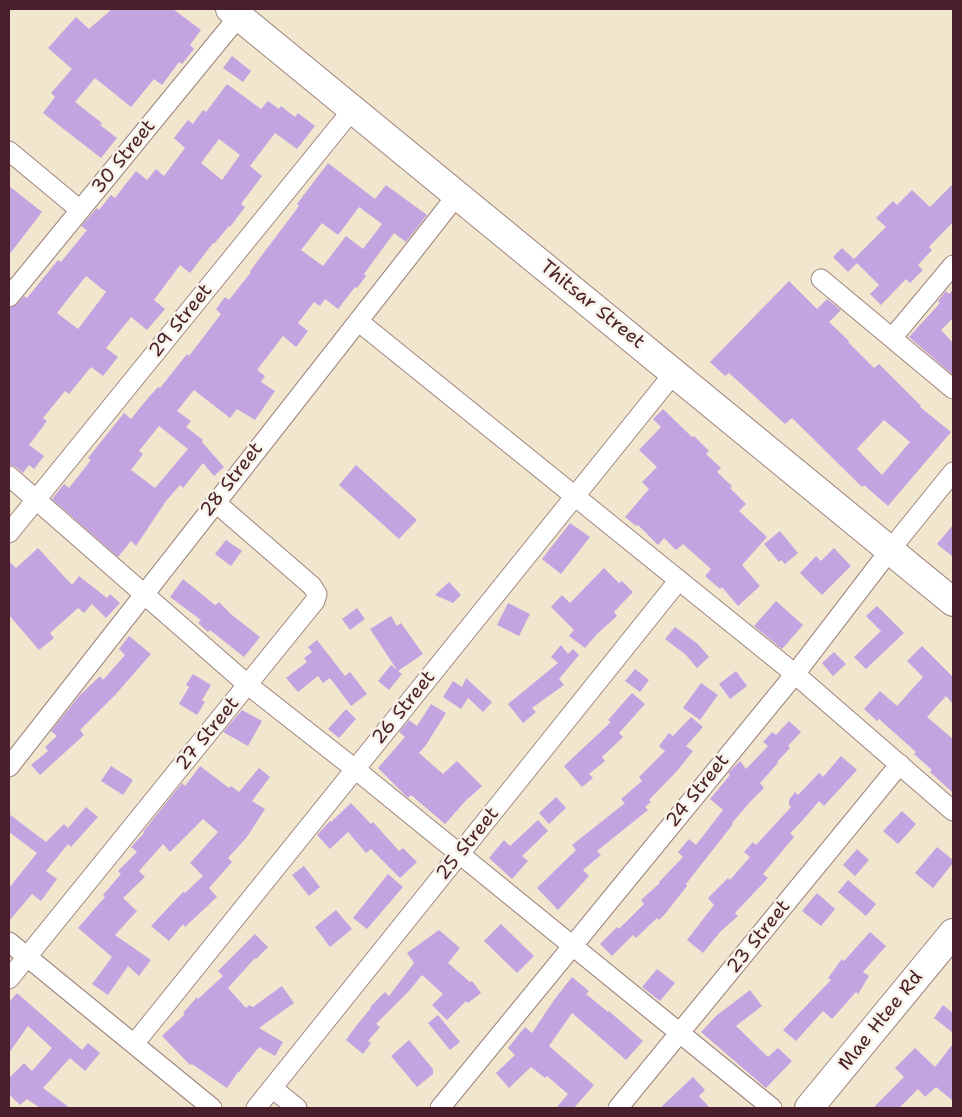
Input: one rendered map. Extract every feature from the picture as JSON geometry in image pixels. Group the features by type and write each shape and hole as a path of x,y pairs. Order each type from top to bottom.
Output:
{"street":[{"name":"Thitsar Street","path":"235,12 953,602"},
{"name":"30 Street","path":"9,297 80,210 235,12"},
{"name":"29 Street","path":"9,533 353,109"},
{"path":"9,151 80,210"},
{"name":"28 Street","path":"9,767 457,195"},
{"path":"892,338 953,265"},
{"path":"821,279 953,389"},
{"path":"358,321 795,674 953,811"},
{"name":"26 Street","path":"134,1044 674,373"},
{"name":"24 Street","path":"440,1108 795,674 890,550 953,472"},
{"path":"9,476 248,684 355,768 772,1108"},
{"name":"27 Street","path":"9,979 315,601 317,594 312,586 216,502"},
{"name":"25 Street","path":"256,1108 680,580"},
{"name":"23 Street","path":"618,1108 900,764"},
{"name":"Mae Htee Rd","path":"809,1108 953,933"},
{"path":"9,942 212,1108"},
{"path":"272,1088 298,1108"}],"building":[{"path":"112,9 173,9 201,30 190,45 194,49 182,64 179,62 162,85 154,79 131,107 95,78 75,102 102,123 100,125 117,138 101,158 43,113 55,97 51,93 72,69 48,48 76,17 89,29"},
{"path":"232,56 251,71 243,82 223,68"},
{"path":"227,84 261,109 268,101 279,109 281,106 295,117 298,113 315,126 297,149 275,133 250,166 262,176 241,204 245,207 230,227 213,243 190,273 180,265 154,300 165,309 147,330 131,317 106,348 118,357 103,376 91,367 69,394 65,391 43,418 47,421 29,445 44,456 34,469 29,465 23,473 16,467 9,465 9,308 17,304 24,296 27,298 58,260 61,262 87,230 81,226 97,208 99,210 111,195 115,198 136,171 147,180 156,169 164,176 185,148 174,138 188,120 193,124 203,110 206,112","holes":["219,139 240,155 222,180 201,163","86,276 106,292 78,329 57,313"]},
{"path":"328,163 375,199 386,185 427,215 406,242 394,233 364,274 366,276 338,309 325,299 320,306 314,302 298,323 308,331 296,347 283,336 257,370 265,376 261,382 275,391 255,420 237,409 230,418 194,390 177,411 191,421 186,427 203,440 202,442 224,467 214,476 203,463 183,488 180,485 166,501 136,546 131,541 118,557 52,499 64,484 69,488 91,460 88,458 124,413 131,419 158,387 160,388 187,354 189,356 221,314 216,309 225,297 229,300 251,272 299,206 297,204","holes":["359,207 382,224 363,249 346,236 323,266 301,250 322,223 338,235","159,426 188,449 155,488 131,470 143,454 139,451"]},
{"path":"953,184 953,222 929,247 932,250 918,265 923,270 910,283 906,279 881,305 870,294 879,285 857,263 848,272 833,257 842,248 854,259 886,227 876,218 893,201 897,205 912,190 930,207"},
{"path":"9,186 42,212 9,255"},
{"path":"789,281 817,309 827,299 841,310 829,322 874,368 879,364 920,407 951,432 888,506 864,485 862,487 792,418 785,424 729,373 725,376 710,362","holes":["884,420 910,442 882,475 857,449"]},
{"path":"953,290 953,318 941,330 953,343 953,375 909,337 940,303 938,301 946,291 949,294"},
{"path":"663,409 709,451 706,454 721,468 717,472 732,486 730,488 746,504 739,511 767,537 742,565 760,586 738,606 722,587 720,589 705,576 711,569 683,544 676,550 664,538 658,545 638,525 636,526 625,517 649,489 642,482 657,467 639,450 661,427 653,419"},
{"path":"356,465 417,520 399,539 339,485"},
{"path":"570,523 590,537 561,574 542,559"},
{"path":"953,525 953,557 937,544"},
{"path":"780,531 798,553 785,564 781,560 779,562 764,544"},
{"path":"226,540 242,551 231,566 215,554"},
{"path":"38,548 72,585 79,576 107,598 110,594 120,603 106,618 92,604 84,613 78,608 50,633 54,638 39,650 9,615 9,561 16,568"},
{"path":"834,548 851,566 822,595 800,573 816,556 821,561"},
{"path":"604,568 619,583 622,581 633,592 614,612 617,616 585,648 569,636 574,630 551,607 562,595 570,603"},
{"path":"183,579 215,605 219,602 260,637 244,657 210,630 208,632 198,623 201,620 170,597"},
{"path":"449,582 461,595 453,603 435,595"},
{"path":"776,601 803,625 782,649 754,626"},
{"path":"508,603 530,614 519,636 497,625"},
{"path":"877,606 904,633 866,669 854,657 881,631 866,616"},
{"path":"357,608 365,619 350,630 342,619"},
{"path":"391,616 397,626 401,623 423,654 398,671 402,674 389,690 378,681 391,665 397,670 370,629"},
{"path":"675,627 698,644 709,657 697,668 686,655 665,639"},
{"path":"129,636 151,654 116,694 80,730 84,735 40,775 31,765 48,751 45,747 57,736 51,731 80,695 100,676 103,680 125,655 119,649"},
{"path":"317,640 345,676 350,672 367,694 351,706 330,678 323,683 318,676 298,692 286,678 307,662 304,658 312,652 308,647"},
{"path":"561,645 568,654 573,649 579,655 559,679 564,685 532,708 536,712 523,723 508,704 558,663 551,657"},
{"path":"922,646 953,677 953,704 946,696 927,717 953,739 953,793 930,772 932,770 914,754 916,752 879,719 877,721 864,709 880,691 897,706 923,677 907,661"},
{"path":"834,652 846,664 833,676 822,663"},
{"path":"635,669 649,680 640,692 625,681"},
{"path":"736,671 747,686 730,699 719,684"},
{"path":"193,674 211,685 202,700 205,702 197,715 179,704 189,687 186,685"},
{"path":"466,678 492,702 483,712 468,698 461,709 443,697 453,681 462,687"},
{"path":"701,683 718,695 700,720 683,708"},
{"path":"632,693 645,704 619,733 623,737 602,757 605,761 589,774 593,778 582,787 564,766 611,722 608,720"},
{"path":"431,704 446,713 419,753 443,774 457,761 482,786 469,797 445,824 411,795 408,798 378,768 405,737 399,732 409,720 417,726"},
{"path":"346,709 356,719 339,738 328,729"},
{"path":"242,710 262,721 248,746 223,732"},
{"path":"691,717 703,727 686,746 693,751 649,800 651,802 645,807 648,810 597,851 601,855 583,870 589,876 558,910 537,888 576,850 572,845 625,803 621,799 642,781 639,777 665,751 659,746 669,733 673,736"},
{"path":"789,721 801,732 760,783 764,788 732,823 665,914 659,920 657,918 636,938 633,935 612,956 600,944 617,927 619,929 644,904 641,900 660,883 683,857 678,852 689,839 696,845 723,810 710,799 730,775 728,773 740,761 746,769 768,746 763,742 772,732 776,735"},
{"path":"841,756 857,770 824,806 819,801 790,833 794,837 763,874 768,878 735,913 738,916 721,931 703,953 687,940 714,905 708,898 728,878 730,880 750,857 744,852 753,842 756,845 791,807 789,800 795,792 798,795 819,773 823,777"},
{"path":"111,766 133,780 123,795 101,781"},
{"path":"200,766 229,788 231,786 239,792 259,768 270,777 252,801 265,809 247,837 228,858 232,862 209,888 217,897 185,927 183,924 169,941 151,926 183,892 185,893 203,876 190,863 218,832 203,819 170,852 163,844 139,871 145,877 123,898 137,911 115,935 151,960 139,976 128,966 108,995 92,984 112,957 78,928 105,897 103,895 121,874 118,871 137,852 131,847 182,783 185,786"},
{"path":"556,797 566,808 549,824 539,813"},
{"path":"351,803 371,824 373,822 399,851 403,848 417,862 400,878 371,849 366,853 348,832 330,849 317,835"},
{"path":"86,807 98,817 71,847 68,844 46,871 57,879 41,901 32,894 9,921 9,888 37,853 9,832 9,814 46,842 64,824 68,828"},
{"path":"902,811 916,824 898,844 883,831"},
{"path":"538,820 548,831 522,856 528,861 512,879 489,858 504,840 510,846"},
{"path":"937,847 953,860 953,863 933,888 915,873"},
{"path":"857,849 869,860 855,876 843,865"},
{"path":"304,866 320,887 309,896 292,875"},
{"path":"388,874 403,887 367,929 353,918"},
{"path":"848,880 876,904 866,916 838,892"},
{"path":"817,893 835,909 821,926 802,911"},
{"path":"336,910 352,929 330,947 315,927"},
{"path":"501,924 534,956 517,973 484,941"},
{"path":"439,930 460,948 448,963 470,982 472,981 481,993 468,1003 466,1001 447,1020 432,1005 443,994 422,975 376,1024 380,1027 368,1041 371,1043 363,1054 346,1040 370,1007 385,992 389,996 414,963 407,953"},
{"path":"870,932 886,946 863,972 869,976 858,994 856,992 832,1019 823,1011 796,1041 783,1030 831,980 828,978 842,959 844,961"},
{"path":"255,934 268,947 255,958 228,988 246,1008 249,1005 253,1007 282,986 294,1003 259,1028 283,1042 275,1056 259,1047 227,1088 192,1064 190,1065 162,1036 185,1014 183,1013 197,997 198,999 223,976 218,971"},
{"path":"657,969 675,983 660,1001 642,987"},
{"path":"572,977 589,991 586,994 609,1011 643,1041 626,1060 572,1013 549,1046 594,1085 574,1108 556,1108 568,1094 547,1076 545,1078 531,1067 509,1088 496,1073 515,1055 508,1048 525,1027 532,1033"},
{"path":"750,990 762,1006 736,1026 768,1057 778,1048 792,1061 766,1088 701,1032 716,1016"},
{"path":"17,993 82,1050 88,1043 100,1053 85,1071 70,1058 43,1088 70,1108 40,1108 27,1099 20,1105 9,1094 9,1078 24,1063 32,1071 52,1048 28,1026 9,1053 9,1002"},
{"path":"943,1005 953,1013 953,1033 934,1018"},
{"path":"438,1015 460,1042 450,1050 428,1023"},
{"path":"409,1040 433,1069 433,1074 417,1087 391,1056"},
{"path":"953,1044 953,1101 936,1087 925,1097 918,1089 899,1108 873,1108 904,1077 895,1068 915,1048 935,1067"},
{"path":"693,1077 705,1090 699,1096 710,1108 660,1108"}]}
